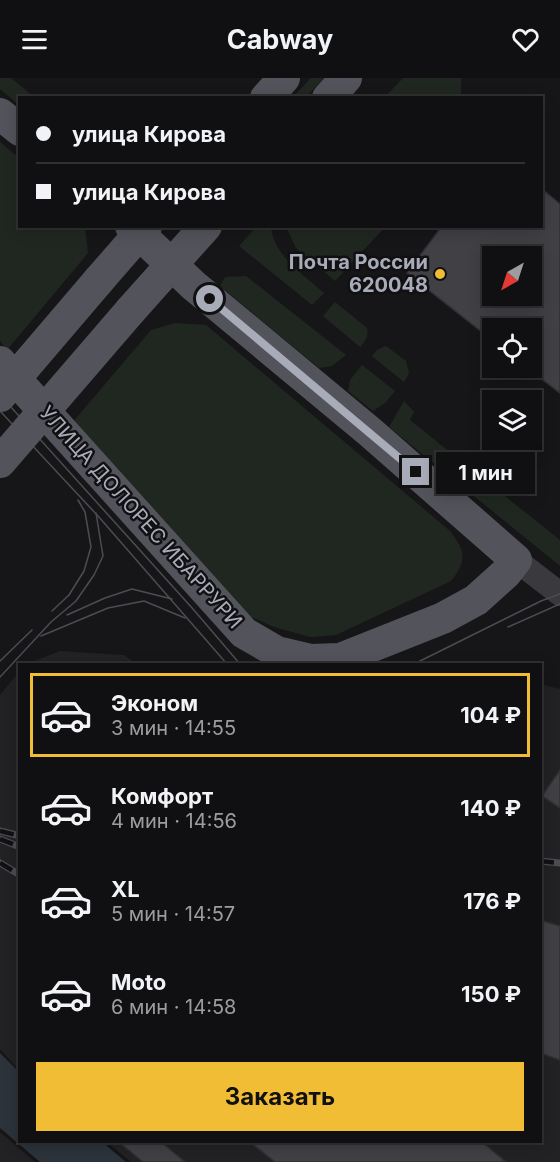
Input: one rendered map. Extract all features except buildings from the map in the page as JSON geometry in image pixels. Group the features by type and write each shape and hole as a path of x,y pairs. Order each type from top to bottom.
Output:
{"main road":[{"path":"268,96 284,78"},
{"path":"330,96 346,78"},
{"path":"0,114 18,128"},
{"path":"0,462 130,310 204,228"},
{"path":"0,396 99,280 139,229 171,264 370,432 516,560"},
{"name":"УЛИЦА ДОЛОРЕС ИБАРРУРИ","path":"0,362 244,633 277,652 311,660 340,659 443,618 476,600 506,573 516,560"}],"street":[{"path":"516,560 560,594"}],"shaded area":[{"path":"0,78 11,78 33,96 18,96 18,104 0,89"},
{"path":"311,78 324,78 307,96 294,96"},
{"path":"403,78 461,78 461,96 386,96"},
{"path":"0,142 18,157 18,228 85,228 88,253 7,350 0,341"},
{"path":"255,228 271,228 273,237 284,256 324,293 312,305 239,246"},
{"path":"286,228 384,228 335,281 296,248"},
{"path":"246,276 346,355 332,366 319,368 220,286 225,277"},
{"path":"335,302 367,328 367,336 360,347 323,316"},
{"path":"175,323 206,325 450,531 462,551 460,567 451,581 336,635 310,637 274,627 245,614 72,423 151,330"},
{"path":"386,346 406,361 409,373 404,382 372,356 377,350"},
{"path":"362,365 395,391 385,403 373,411 348,391 350,380"},
{"path":"404,401 414,412 410,420 560,540 560,566 389,427"},
{"path":"60,651 124,655 136,663 30,663"},
{"path":"18,673 18,1069 0,1049 0,695"},
{"path":"542,684 560,689 560,1162 131,1162 108,1143 542,1143"},
{"path":"0,1053 18,1071 18,1143 103,1143 126,1162 40,1162 0,1128"},
{"path":"0,1132 35,1162 0,1162"}],"tram line":[{"path":"0,395 239,663"},
{"path":"0,411 98,516 226,663"},
{"path":"52,611 69,595 84,571 91,547 85,512 78,500"},
{"path":"0,677 51,622 76,601 94,575 103,556 96,513"},
{"path":"67,615 132,589 172,599"},
{"path":"416,663 541,601 560,594"},
{"path":"41,636 108,608 144,601 185,618"},
{"path":"508,627 560,604"},
{"path":"0,661 32,630"}],"railway":[{"path":"0,831 18,836"},
{"path":"0,839 18,846"},
{"path":"542,861 560,863"},
{"path":"0,863 18,874"}],"place":[{"name":"Почта России 620048","path":"440,274"}],"route":[{"path":"210,299 416,472"}]}
